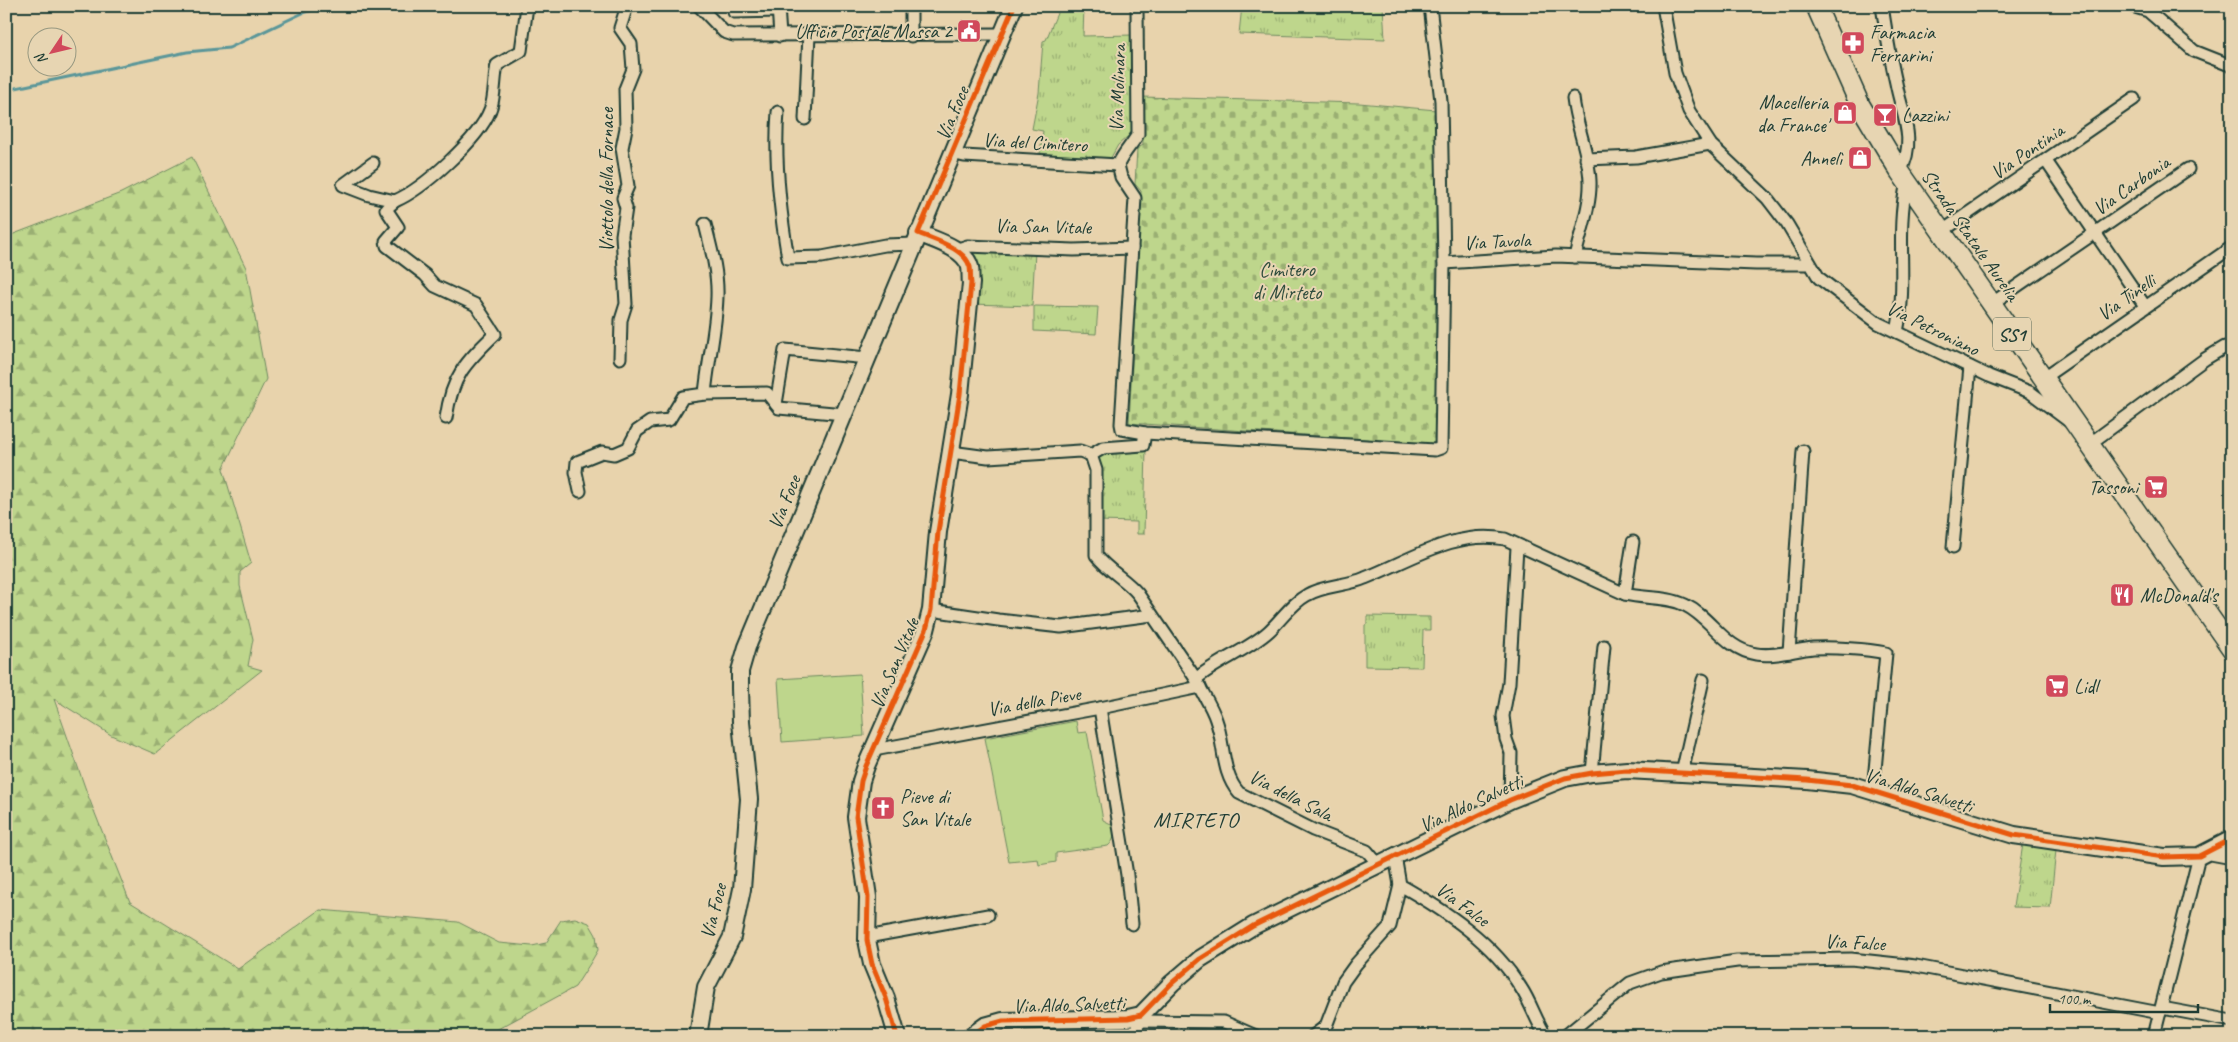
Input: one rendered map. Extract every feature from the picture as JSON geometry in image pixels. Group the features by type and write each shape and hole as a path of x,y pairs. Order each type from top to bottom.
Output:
{"main road":[{"name":"Strada Statale Aurelia","path":"1816,6 1860,105 1903,177 2088,445 2232,648"}],"street":[{"path":"446,418 455,380 469,360 495,334 476,305 434,286 424,275 387,246 386,241 398,227 386,209 395,201 419,187 468,143 480,128 491,108 497,65 521,51 527,6"},
{"name":"Viottolo della Fornace","path":"620,358 621,320 626,304 622,236 626,208 622,198 628,186 622,148 626,128 625,89 633,69 631,44 620,28 627,6"},
{"path":"699,6 724,32 733,34 780,36 1002,34"},
{"path":"733,6 734,12 778,8 780,36"},
{"path":"911,6 911,36"},
{"name":"Via Foce","path":"698,1036 706,987 732,937 742,889 749,799 741,722 740,671 751,638 951,152 1014,6"},
{"name":"Via Molinara","path":"1118,165 1122,154 1133,143 1138,134 1137,6"},
{"name":"Via Tavola","path":"1430,6 1441,102 1444,263 1575,257 1756,264 1810,264"},
{"name":"Via Petroniano","path":"1663,6 1674,73 1681,95 1689,111 1710,144 1732,167 1767,198 1787,224 1819,278 1878,323 2030,392 2076,426"},
{"path":"1882,6 1895,81 1908,129 1907,157 1903,177 1900,218 1902,307 1897,332"},
{"path":"2132,6 2148,11 2194,51 2232,66"},
{"path":"805,119 809,35"},
{"path":"1572,98 1590,183 1575,257"},
{"name":"Via Pontinia","path":"1941,232 2046,162 2134,99"},
{"path":"778,112 780,187 788,258 822,257 916,238"},
{"path":"1586,159 1636,157 1710,144"},
{"name":"Via del Cimitero","path":"951,152 964,156 1118,165"},
{"name":"Via Carbonia","path":"2046,162 2145,306"},
{"path":"373,163 344,185 369,195 395,201"},
{"path":"1118,165 1121,177 1135,198 1121,424 1122,430 1128,432 1435,450 1441,448 1444,263"},
{"name":"Via Carbonia","path":"1991,304 2188,168"},
{"path":"705,224 716,268 717,296 712,358 706,394"},
{"name":"Via San Vitale","path":"896,1036 886,998 872,964 867,937 868,898 856,817 861,781 926,630 931,610 938,532 960,394 971,283 970,267 964,256 955,250 916,238"},
{"name":"Via San Vitale","path":"955,250 967,246 1074,250 1132,248"},
{"name":"Via Tinelli","path":"2043,378 2232,247"},
{"path":"2088,445 2204,359 2225,347 2232,351"},
{"path":"776,404 785,350 867,358"},
{"path":"1953,547 1970,366"},
{"path":"580,490 576,472 578,462 602,452 614,454 628,448 637,432 650,422 669,420 683,398 706,394 767,393 779,408 844,414"},
{"path":"951,452 988,457 1080,451 1091,455 1099,449 1143,445 1145,433"},
{"path":"1789,652 1803,451"},
{"name":"Via della Sala","path":"1091,455 1096,470 1096,555 1102,562 1129,582 1198,683 1216,719 1227,772 1232,784 1239,793 1313,830 1367,851 1378,864"},
{"path":"1198,683 1212,666 1256,640 1304,596 1364,579 1424,550 1478,537 1505,540 1625,594 1641,598 1673,600 1685,605 1736,648 1769,655 1814,648 1886,653 1872,791"},
{"path":"1625,594 1633,542"},
{"path":"1510,800 1511,753 1506,739 1504,716 1509,683 1517,547"},
{"path":"931,610 1061,627 1152,615"},
{"path":"1592,773 1604,646"},
{"path":"1682,774 1703,680"},
{"name":"Via della Pieve","path":"874,750 1100,708 1198,683"},
{"path":"1100,708 1127,875 1132,924"},
{"name":"Via Aldo Salvetti","path":"971,1036 985,1026 1003,1021 1141,1018 1172,982 1230,939 1510,800 1565,778 1592,773 1627,770 1815,781 1852,785 2014,834 2164,858 2202,855 2232,839"},
{"path":"2154,1036 2202,855 2232,858"},
{"path":"1313,1036 1326,1026 1343,982 1356,964 1390,926 1400,885 1394,856"},
{"name":"Via Falce","path":"1400,885 1443,912 1490,947 1522,988 1546,1036"},
{"path":"867,937 988,915"},
{"name":"Via Falce","path":"1565,1036 1630,983 1641,978 1661,972 1737,961 1789,959 1851,959 1916,966 2161,1011 2232,1021"},
{"path":"1132,1036 1141,1018 1224,1022 1256,1036"}],"green space":[{"path":"1060,6 1084,6 1083,36 1134,35 1135,130 1118,145 1109,161 1040,153 1043,131 1032,129 1039,93 1043,41 1046,40"},
{"path":"1242,6 1383,6 1385,39 1239,34"},
{"name":"Cimitero di Mirteto","path":"1142,97 1359,103 1436,110 1436,444 1129,423 1141,191 1135,184 1137,149 1143,145"},
{"path":"192,157 246,268 266,379 223,469 251,563 240,572 240,586 253,639 248,666 262,670 155,754 111,735 54,699 87,793 130,902 238,969 320,910 458,922 499,943 532,946 546,943 561,920 575,918 589,923 596,935 598,950 575,987 485,1036 6,1036 6,237 121,193"},
{"path":"969,250 1035,251 1032,306 972,304"},
{"path":"1034,306 1098,307 1096,334 1034,331"},
{"path":"1146,448 1144,534 1137,534 1137,522 1097,521 1099,455 1103,451"},
{"path":"1367,616 1430,617 1430,630 1423,630 1422,667 1365,666 1365,625 1367,624"},
{"path":"860,674 864,736 782,742 778,679"},
{"path":"1076,721 1078,733 1087,732 1103,820 1113,825 1114,836 1112,841 1108,846 1056,853 1056,862 1039,865 1038,859 1009,862 985,738"},
{"path":"2023,844 2056,850 2050,908 2013,907"}],"waterway":[{"path":"6,90 187,52 229,48 305,12 330,6"}],"cycle path":[{"path":"897,1036 886,998 872,964 867,940 868,897 856,817 861,781 866,766 926,630 931,610 938,532 960,394 971,283 970,267 962,255 956,250 918,233 1014,6"},
{"path":"971,1036 985,1026 1003,1021 1128,1018 1141,1015 1172,983 1200,959 1253,926 1510,800 1565,778 1592,773 1627,770 1807,780 1852,785 2014,835 2164,857 2199,856 2232,839"}],"place":[{"name":"Ufficio Postale Massa 2","path":"969,31"},
{"name":"Farmacia Ferrarini","path":"1853,43"},
{"name":"Macelleria da France'","path":"1845,113"},
{"name":"Lazzini","path":"1885,115"},
{"name":"Annelì","path":"1860,158"},
{"name":"Tassoni","path":"2156,487"},
{"name":"McDonald's","path":"2122,595"},
{"name":"Lidl","path":"2057,686"},
{"name":"Pieve di San Vitale","path":"883,808"}],"district":[{"name":"MIRTETO","path":"1196,819"}]}
